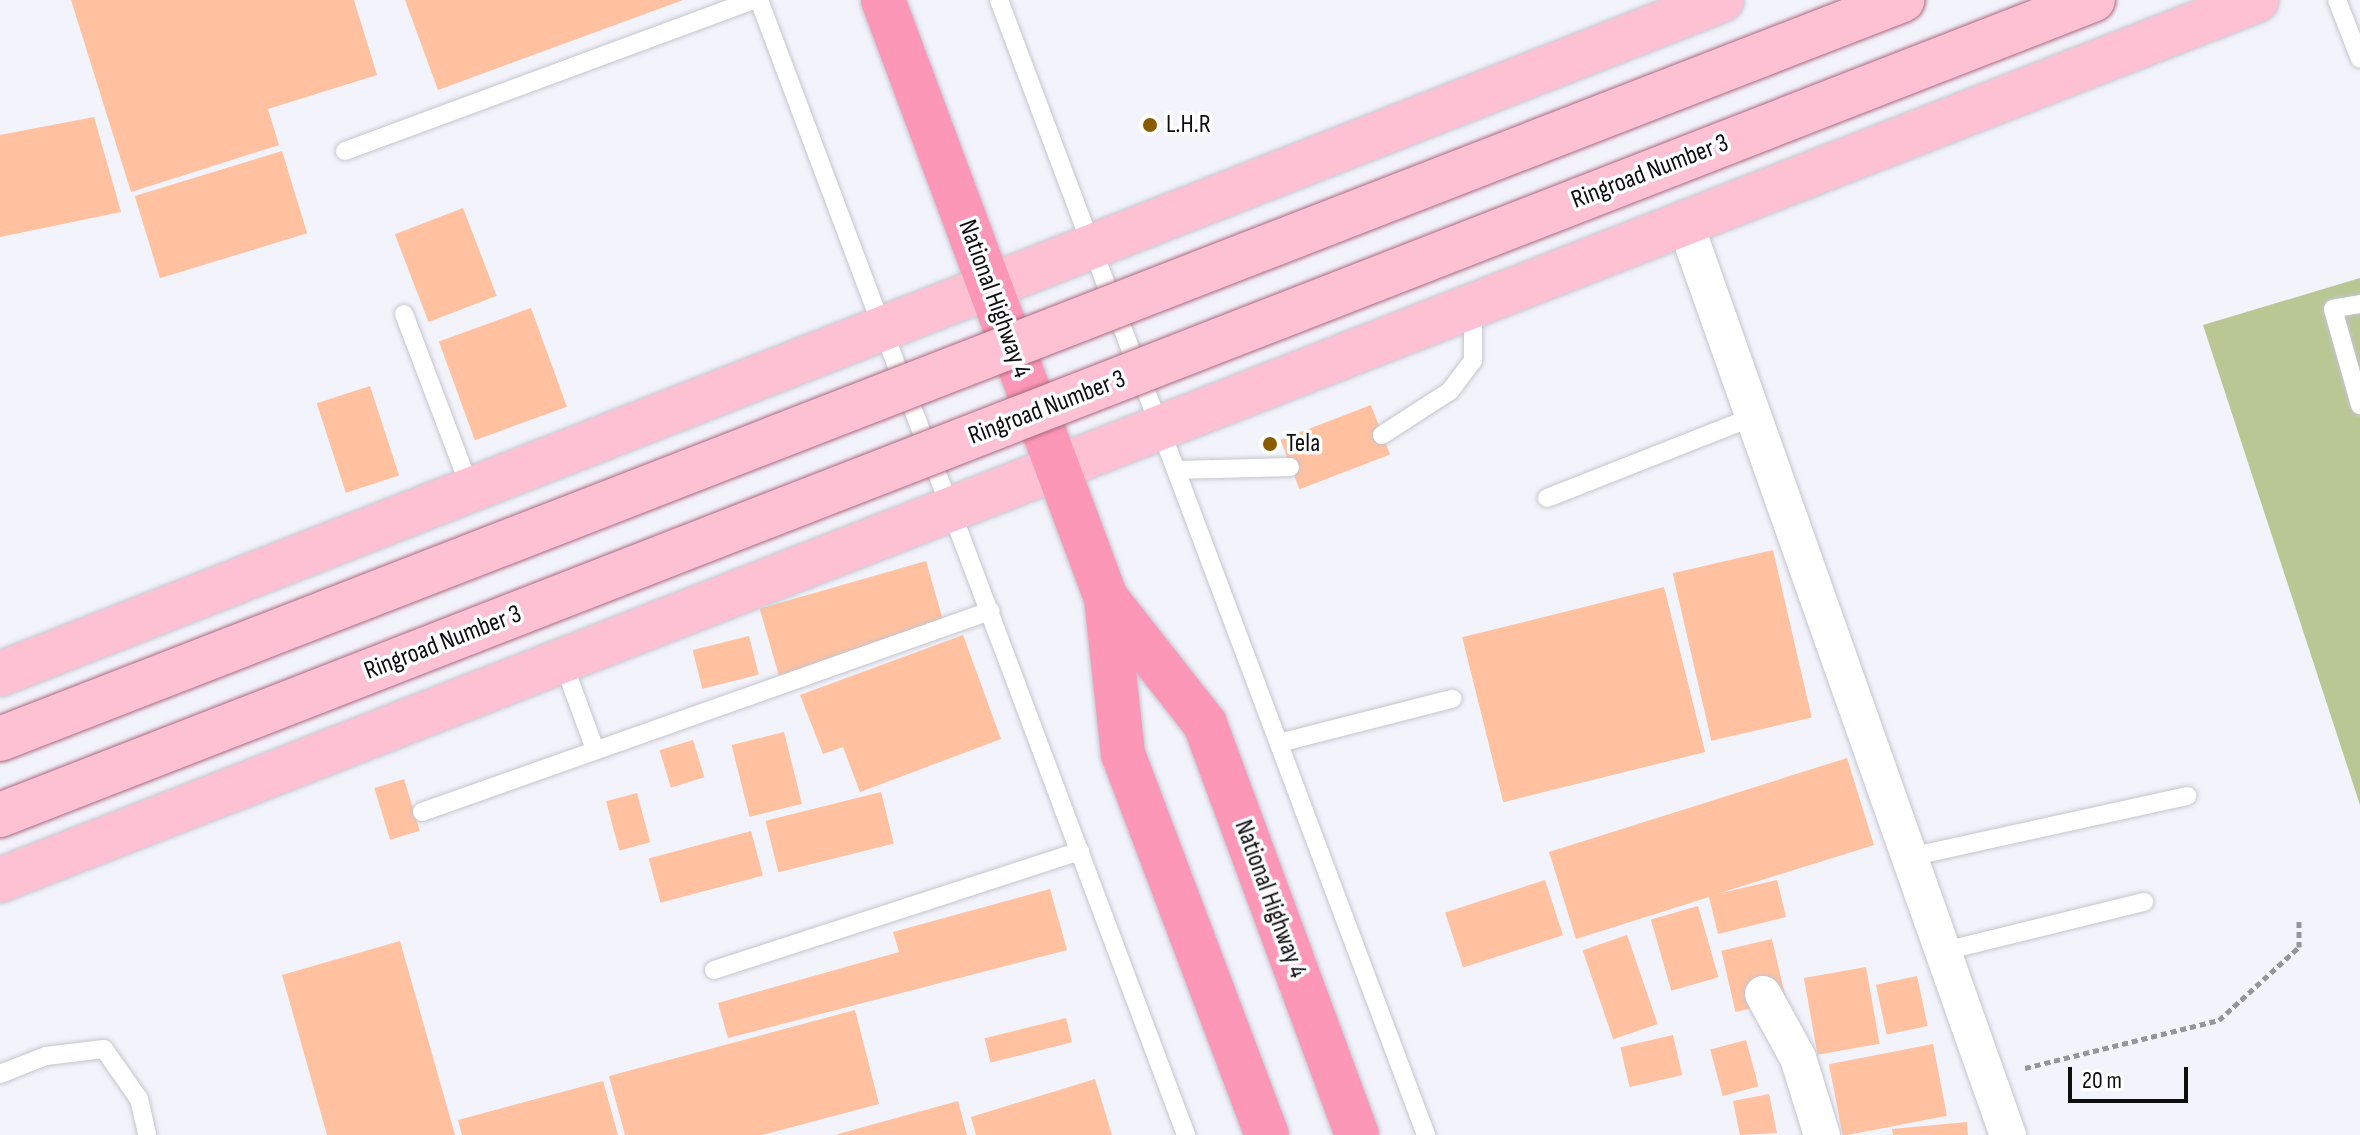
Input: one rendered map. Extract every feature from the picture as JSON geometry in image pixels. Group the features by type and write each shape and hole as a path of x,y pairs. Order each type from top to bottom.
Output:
{"highway":[{"name":"National Highway 4","path":"883,0 1106,598 1123,754 1267,1135"},
{"name":"National Highway 4","path":"1106,598 1205,724 1357,1135"}],"main road":[{"path":"0,674 1722,0"},
{"path":"0,739 1902,0"},
{"name":"Ringroad Number 3","path":"0,815 2093,0"},
{"path":"0,880 2257,0"}],"street":[{"path":"1685,223 1948,950 2008,1135"},
{"path":"1763,994 1798,1058 1822,1135"}],"lane":[{"path":"345,151 753,0"},
{"path":"759,0 882,329 954,508 1186,1135"},
{"path":"999,0 1426,1135"},
{"path":"2337,0 2360,59"},
{"path":"2360,304 2333,309 2360,405"},
{"path":"1382,435 1450,391 1473,361 1472,306"},
{"path":"404,314 471,490"},
{"path":"1547,498 1755,416"},
{"path":"1177,470 1290,467"},
{"path":"422,812 990,611"},
{"path":"562,660 595,749"},
{"path":"1279,743 1452,699"},
{"path":"1914,856 2188,796"},
{"path":"714,970 1080,851"},
{"path":"1948,950 2144,902"},
{"path":"0,1074 46,1056 104,1049 139,1099 147,1135"}],"path":[{"path":"1990,1079 2219,1020 2299,947 2299,919"}],"green space":[{"path":"2360,278 2360,805 2203,325"}],"building":[{"path":"71,0 354,0 377,75 268,109 279,145 131,192"},
{"path":"405,0 683,0 438,90"},
{"path":"94,117 121,212 0,237 0,135"},
{"path":"282,151 307,233 160,278 135,196"},
{"path":"463,208 497,296 429,322 395,234"},
{"path":"531,308 567,407 475,440 439,342"},
{"path":"370,386 399,475 346,493 317,403"},
{"path":"1371,405 1390,454 1299,489 1280,440"},
{"path":"1773,550 1812,718 1711,741 1673,573"},
{"path":"926,561 946,629 779,677 760,609"},
{"path":"1664,587 1705,752 1503,802 1462,637"},
{"path":"963,635 1001,739 860,792 843,747 823,754 800,695"},
{"path":"749,636 759,675 702,689 693,650"},
{"path":"784,732 802,804 750,817 732,745"},
{"path":"693,740 704,777 671,788 660,750"},
{"path":"1847,758 1874,845 1717,894 1777,880 1786,917 1718,934 1709,897 1576,939 1549,852"},
{"path":"404,779 420,831 390,840 374,788"},
{"path":"881,792 894,843 778,872 766,821"},
{"path":"637,793 650,842 619,851 606,801"},
{"path":"751,831 763,875 661,903 649,858"},
{"path":"1545,880 1563,935 1463,968 1445,912"},
{"path":"1050,889 1067,950 728,1038 718,1003 899,952 893,932"},
{"path":"1698,906 1718,977 1671,991 1651,920"},
{"path":"1627,935 1658,1024 1613,1039 1583,950"},
{"path":"1772,939 1786,1000 1736,1012 1721,951"},
{"path":"400,941 455,1135 327,1135 282,975"},
{"path":"1866,967 1880,1044 1818,1055 1804,978"},
{"path":"1917,976 1928,1026 1887,1035 1876,985"},
{"path":"855,1010 879,1104 762,1135 625,1135 609,1076"},
{"path":"1066,1018 1072,1042 991,1063 984,1038"},
{"path":"1673,1035 1682,1075 1630,1087 1620,1047"},
{"path":"1746,1040 1758,1086 1723,1096 1710,1050"},
{"path":"1933,1044 1947,1116 1843,1135 1829,1064"},
{"path":"1095,1079 1112,1135 976,1135 971,1117"},
{"path":"603,1081 618,1135 462,1135 458,1120"},
{"path":"1769,1094 1777,1133 1740,1135 1733,1101"},
{"path":"958,1101 967,1135 838,1135 838,1134"},
{"path":"1967,1122 1968,1135 1893,1135 1892,1129"}],"place":[{"name":"L.H.R","path":"1150,125"},
{"name":"Tela","path":"1270,444"}]}
